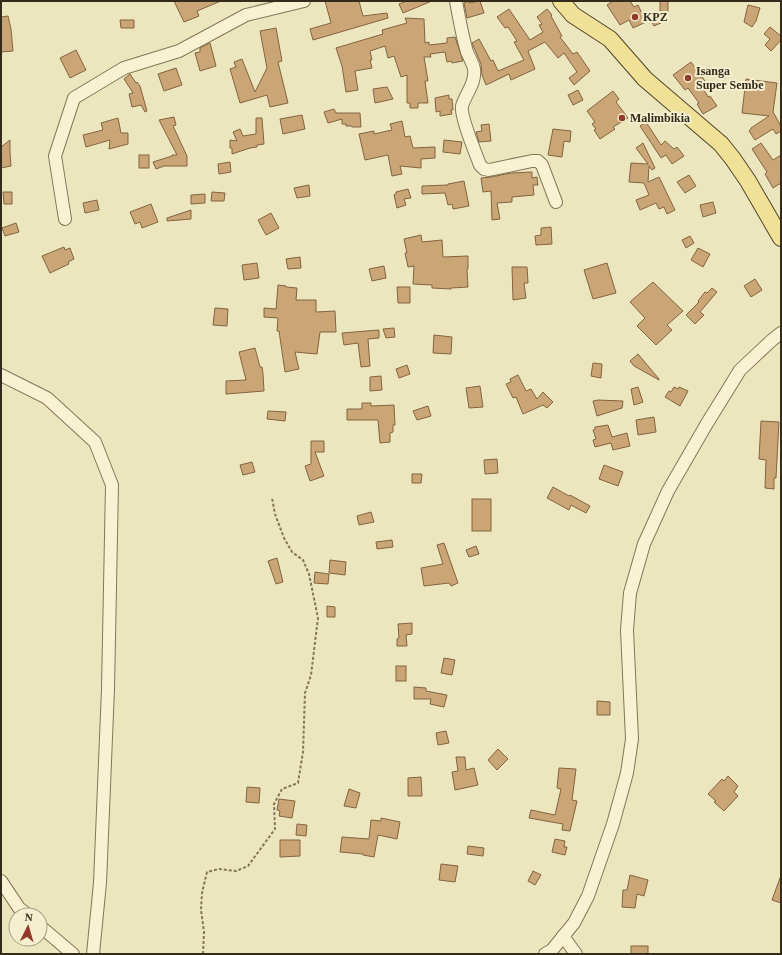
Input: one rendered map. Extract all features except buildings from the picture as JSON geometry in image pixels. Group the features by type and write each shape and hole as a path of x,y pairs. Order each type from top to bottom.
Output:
{"main road":[{"path":"562,1 574,15 610,39 645,80 721,144 748,181 781,238"}],"street":[{"path":"65,219 55,156 74,98 124,68 179,51 246,15 304,1"},
{"path":"456,1 461,30 467,52 474,68 473,83 463,105 462,114 480,165 484,169 489,170 538,161 542,165 556,202"},
{"path":"544,954 552,950 574,923 588,896 613,824 626,773 632,739 627,630 630,593 644,544 668,491 740,370 781,333"},
{"path":"1,374 47,398 95,442 112,484 108,689 100,883 93,954"},
{"path":"1,881 18,907"},
{"path":"48,933 73,954"},
{"path":"563,936 576,954"}],"path":[{"path":"203,954 204,932 201,910 202,893 207,872 219,869 236,872 248,866 275,829 274,804 282,789 298,783 302,765 305,694 310,675 318,618 309,574 303,560 292,552 284,538 275,514 272,498"}],"place":[{"name":"KPZ","path":"635,17"},
{"name":"Isanga Super Sembe","path":"688,78"},
{"name":"Malimbikia","path":"622,118"}]}
